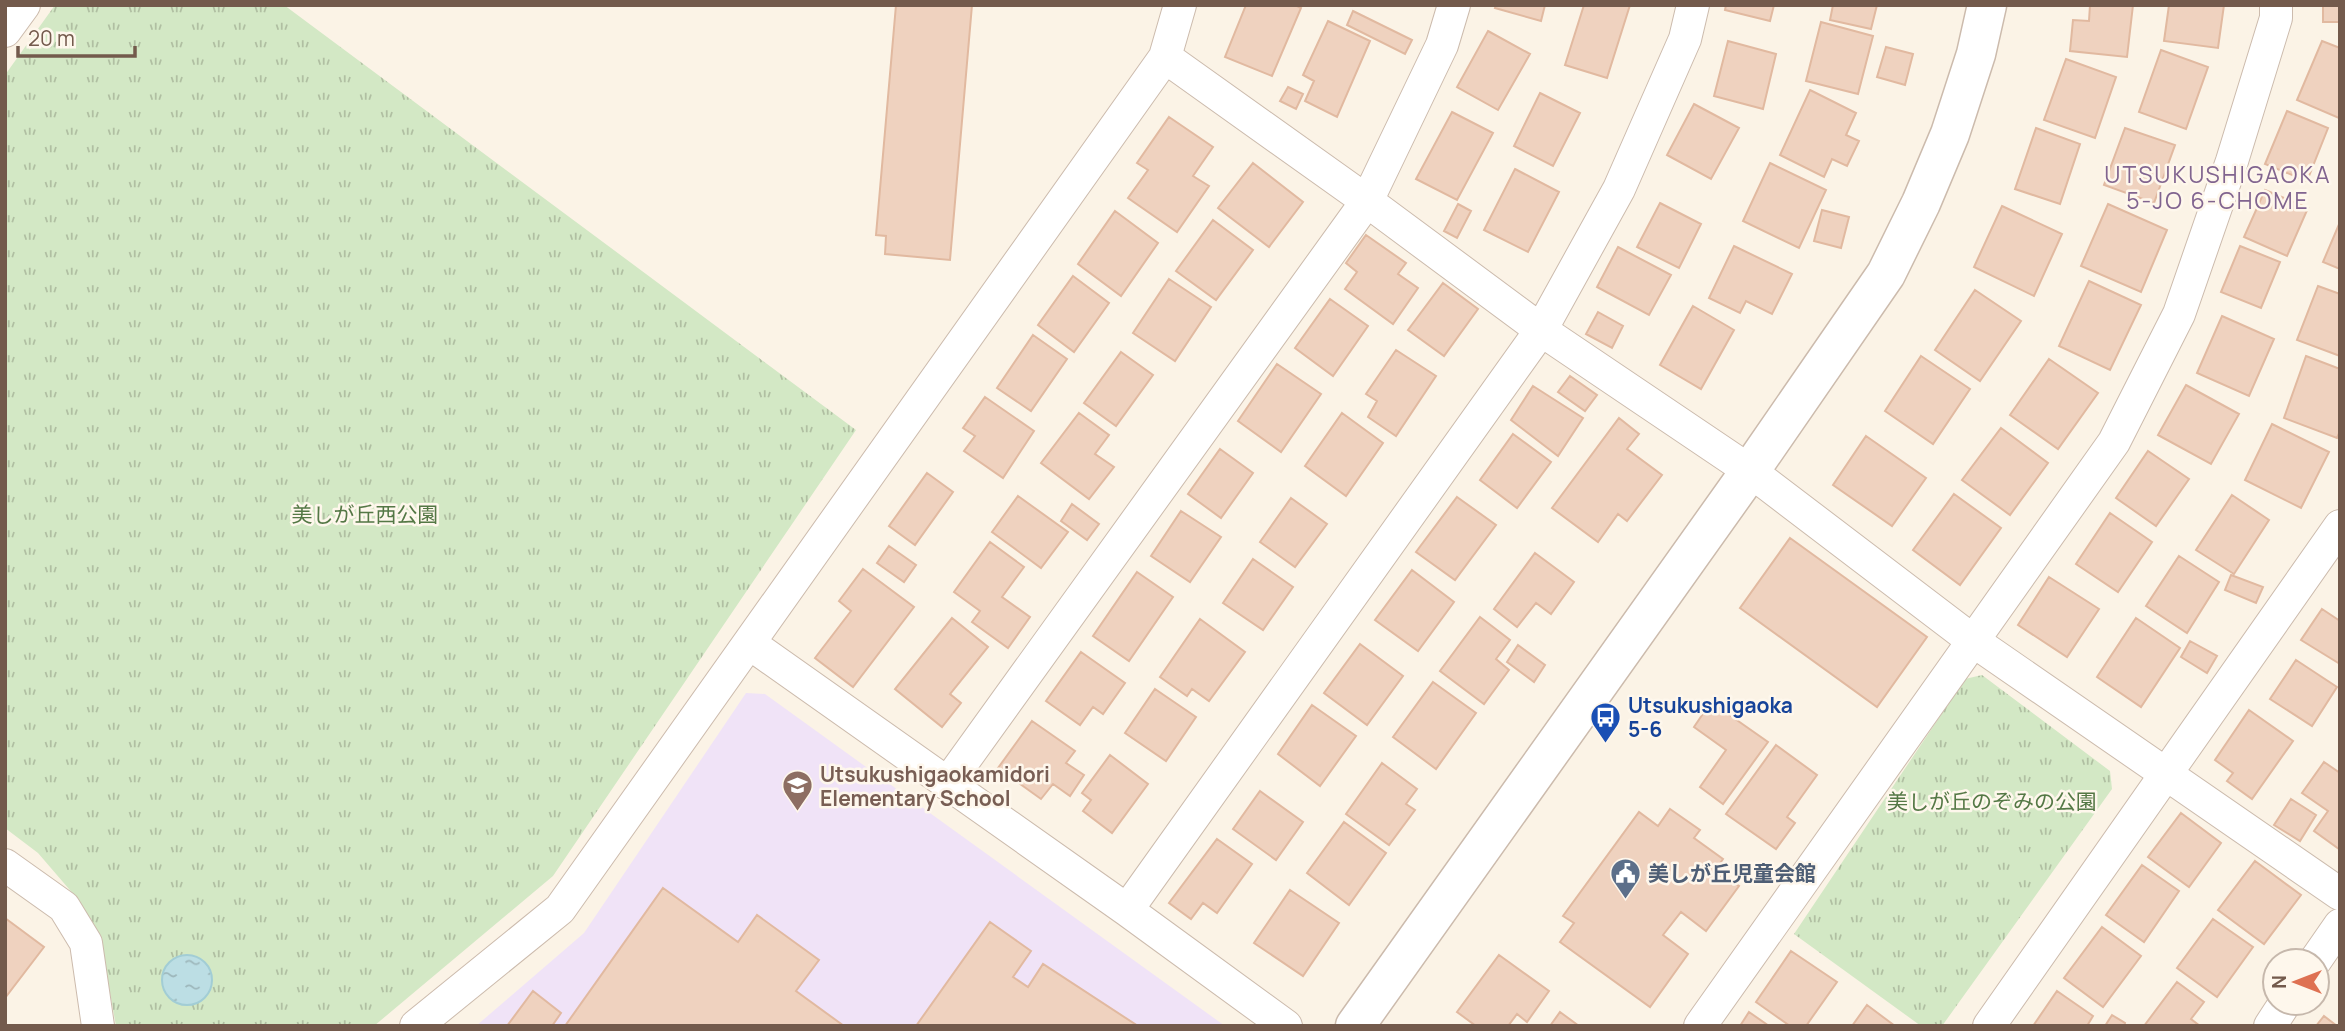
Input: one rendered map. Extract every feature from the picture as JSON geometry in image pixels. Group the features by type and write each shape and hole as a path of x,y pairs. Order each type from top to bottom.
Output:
{"street":[{"path":"5,31 24,5"},
{"path":"416,1026 560,909 1165,57 1180,5"},
{"path":"947,784 1367,201 1442,45 1454,5"},
{"path":"1127,910 1541,330 1619,189 1685,39 1693,5"},
{"path":"1355,1026 1750,471 1886,274 1921,203 1950,134 1976,54 1987,5"},
{"path":"1700,1026 2114,442 2179,314 2232,161 2276,18 2276,5"},
{"path":"1165,57 1367,201 1541,330 1750,471 1972,640 2340,894"},
{"path":"1989,1026 2340,526"},
{"path":"749,643 1127,910 1286,1026"},
{"path":"5,865 64,906 86,943 98,1026"},
{"path":"2325,947 2340,925"}],"shaded area":[{"name":"Utsukushigaokamidori Elementary School","path":"746,693 765,694 1225,1026 476,1026 584,933"}],"green space":[{"name":"美しが丘西公園","path":"55,5 284,5 856,430 553,876 374,1026 116,1026 101,943 75,896 38,853 5,828 5,75"},
{"name":"美しが丘のぞみの公園","path":"1982,675 2110,771 2112,789 1942,1026 1921,1026 1794,934 1965,679"}],"water":[{"path":"187,955 205,962 212,980 205,998 187,1005 169,998 162,980 169,962"}],"building":[{"path":"896,5 972,5 950,260 885,254 886,236 876,235"},
{"path":"1246,5 1295,5 1301,8 1272,76 1225,57"},
{"path":"1496,5 1545,5 1541,21 1495,8"},
{"path":"1584,5 1630,5 1607,78 1565,65"},
{"path":"1726,5 1774,5 1770,21 1725,10"},
{"path":"1833,5 1877,5 1871,29 1830,20"},
{"path":"2090,5 2133,5 2127,57 2070,51 2073,20 2089,21"},
{"path":"2169,5 2224,5 2218,48 2164,41"},
{"path":"2323,5 2340,5 2340,22 2323,22"},
{"path":"1353,11 1412,40 1405,54 1347,25"},
{"path":"1328,21 1370,41 1337,117 1305,101 1314,81 1303,75"},
{"path":"1821,22 1873,36 1858,94 1806,81"},
{"path":"1488,31 1530,54 1498,110 1457,87"},
{"path":"1728,41 1776,54 1763,109 1714,96"},
{"path":"2322,41 2340,48 2339,118 2297,100"},
{"path":"1886,47 1913,54 1905,85 1877,77"},
{"path":"2161,50 2208,67 2186,129 2139,112"},
{"path":"2066,59 2116,77 2095,138 2044,120"},
{"path":"1288,87 1303,94 1296,109 1280,101"},
{"path":"1810,90 1856,113 1846,135 1859,141 1847,166 1832,159 1824,177 1780,155"},
{"path":"1540,93 1580,113 1553,166 1514,146"},
{"path":"1694,104 1739,128 1711,179 1667,155"},
{"path":"2287,111 2328,128 2307,181 2265,164"},
{"path":"1452,112 1493,133 1457,200 1416,179"},
{"path":"1169,117 1213,147 1193,176 1209,186 1177,232 1128,198 1148,170 1137,163"},
{"path":"2036,128 2080,144 2060,204 2015,189"},
{"path":"2125,128 2175,145 2154,203 2104,185"},
{"path":"1253,163 1303,202 1269,247 1218,208"},
{"path":"1770,163 1826,190 1799,248 1743,221"},
{"path":"1515,169 1559,192 1528,252 1484,230"},
{"path":"2265,190 2308,208 2287,256 2244,237"},
{"path":"1660,203 1701,224 1679,268 1637,247"},
{"path":"1458,204 1471,211 1457,238 1444,231"},
{"path":"2108,204 2167,230 2141,292 2081,266"},
{"path":"2002,206 2062,234 2034,296 1974,267"},
{"path":"1822,210 1849,217 1841,248 1814,241"},
{"path":"1115,211 1158,243 1121,296 1078,264"},
{"path":"1213,220 1253,250 1216,300 1176,271"},
{"path":"2340,222 2340,269 2323,262"},
{"path":"1366,235 1406,263 1398,274 1418,288 1393,324 1345,289 1357,272 1346,263"},
{"path":"1734,246 1792,274 1772,314 1746,301 1740,313 1709,298"},
{"path":"2240,246 2280,262 2261,308 2221,292"},
{"path":"1618,247 1671,275 1649,315 1597,287"},
{"path":"1073,276 1109,303 1074,352 1038,325"},
{"path":"1169,279 1211,307 1175,361 1133,333"},
{"path":"2089,281 2141,305 2110,370 2059,346"},
{"path":"1443,283 1478,309 1444,356 1408,330"},
{"path":"2318,286 2340,294 2340,356 2297,340"},
{"path":"1975,290 2021,321 1980,381 1935,350"},
{"path":"1330,299 1368,326 1333,376 1295,348"},
{"path":"1693,306 1734,330 1701,389 1660,365"},
{"path":"1598,312 1623,326 1612,348 1586,334"},
{"path":"2222,316 2274,339 2249,396 2197,373"},
{"path":"1033,335 1067,359 1031,411 997,388"},
{"path":"1396,350 1436,376 1396,436 1368,417 1377,401 1366,394"},
{"path":"1121,352 1153,375 1116,426 1084,403"},
{"path":"1921,356 1970,389 1933,444 1885,411"},
{"path":"2306,356 2340,369 2340,431 2337,438 2284,418"},
{"path":"2049,359 2098,393 2058,449 2010,415"},
{"path":"1277,364 1321,394 1281,452 1238,421"},
{"path":"1570,376 1597,395 1585,411 1558,392"},
{"path":"2186,385 2239,414 2211,464 2158,435"},
{"path":"1533,386 1583,418 1558,456 1511,420"},
{"path":"985,397 1034,431 1003,478 964,451 975,436 963,428"},
{"path":"1079,413 1109,435 1095,454 1114,467 1089,499 1041,463"},
{"path":"1342,413 1383,443 1346,496 1305,466"},
{"path":"1619,418 1639,434 1627,449 1662,475 1627,521 1618,514 1598,542 1552,508"},
{"path":"2272,424 2329,452 2301,508 2245,480"},
{"path":"2001,428 2048,463 2010,515 1962,480"},
{"path":"1513,434 1551,462 1517,508 1480,480"},
{"path":"1866,436 1926,478 1892,526 1833,485"},
{"path":"1220,449 1253,473 1221,518 1188,494"},
{"path":"2148,451 2189,479 2156,526 2116,498"},
{"path":"927,473 953,492 915,545 889,526"},
{"path":"1954,494 2001,528 1960,585 1913,550"},
{"path":"2232,495 2269,520 2234,574 2196,550"},
{"path":"1018,496 1068,532 1041,568 992,532"},
{"path":"1457,497 1496,525 1455,580 1416,552"},
{"path":"1291,498 1327,524 1295,567 1260,542"},
{"path":"1072,504 1099,524 1087,540 1061,521"},
{"path":"1181,511 1221,537 1190,582 1151,556"},
{"path":"2110,513 2152,542 2118,592 2076,564"},
{"path":"1790,538 1927,637 1877,707 1740,608"},
{"path":"990,542 1024,567 1002,597 1030,617 1008,648 972,622 980,611 954,592"},
{"path":"889,546 916,565 904,582 877,563"},
{"path":"1535,553 1574,582 1551,614 1536,603 1517,627 1494,609"},
{"path":"2179,556 2219,582 2187,633 2146,606"},
{"path":"1253,559 1293,587 1263,630 1223,603"},
{"path":"863,569 914,607 853,687 815,658 851,611 839,601"},
{"path":"1412,570 1454,602 1418,651 1375,620"},
{"path":"1137,572 1173,597 1129,661 1093,636"},
{"path":"2231,575 2263,587 2256,603 2225,590"},
{"path":"2049,577 2099,609 2067,657 2018,625"},
{"path":"2322,609 2340,621 2340,664 2301,640"},
{"path":"1480,617 1510,640 1496,659 1509,670 1484,704 1440,671"},
{"path":"952,618 988,647 950,694 961,703 942,727 895,689"},
{"path":"2136,618 2180,648 2141,707 2097,677"},
{"path":"1200,619 1245,652 1209,701 1192,689 1187,696 1160,677"},
{"path":"2190,641 2217,656 2207,673 2181,657"},
{"path":"1360,644 1403,676 1367,725 1324,693"},
{"path":"1518,645 1545,665 1534,682 1507,662"},
{"path":"1081,652 1125,683 1103,714 1093,707 1080,725 1046,701"},
{"path":"2296,660 2337,687 2312,726 2270,699"},
{"path":"1433,682 1476,713 1436,769 1393,737"},
{"path":"1155,689 1196,717 1166,761 1125,733"},
{"path":"1711,702 1768,742 1723,804 1700,787 1726,750 1694,727"},
{"path":"1312,705 1356,736 1320,786 1278,754"},
{"path":"2249,710 2293,741 2252,799 2227,781 2233,773 2215,760"},
{"path":"1032,721 1075,751 1066,763 1084,775 1070,796 1053,784 1041,799 998,768"},
{"path":"1776,745 1817,775 1787,817 1795,823 1776,849 1726,814"},
{"path":"1110,755 1148,784 1112,833 1083,811 1091,800 1082,793"},
{"path":"2324,762 2340,773 2339,849 2314,831 2328,811 2302,793"},
{"path":"1382,763 1417,789 1406,804 1415,810 1389,845 1346,814"},
{"path":"1260,791 1303,822 1276,860 1233,829"},
{"path":"2291,799 2316,815 2300,841 2274,825"},
{"path":"1670,809 1700,830 1694,838 1723,859 1716,869 1739,886 1706,931 1681,912 1663,935 1688,954 1650,1007 1560,942 1574,923 1563,916 1639,812 1658,826"},
{"path":"2181,813 2221,843 2189,887 2148,857"},
{"path":"1344,822 1386,853 1349,905 1307,873"},
{"path":"1217,839 1252,864 1217,913 1203,903 1191,919 1169,903"},
{"path":"2255,861 2301,895 2264,944 2218,910"},
{"path":"2142,865 2179,891 2144,942 2106,915"},
{"path":"663,888 738,942 757,915 819,960 796,991 844,1026 565,1026"},
{"path":"1290,890 1339,923 1303,976 1254,943"},
{"path":"5,918 44,947 5,998"},
{"path":"2213,919 2253,947 2217,997 2177,968"},
{"path":"990,922 1031,951 1013,977 1028,987 1043,964 1138,1026 916,1026"},
{"path":"2102,927 2141,956 2103,1007 2064,978"},
{"path":"1791,951 1837,982 1806,1026 1790,1026 1756,1002"},
{"path":"1499,955 1549,991 1527,1022 1517,1014 1508,1026 1476,1026 1457,1012"},
{"path":"2177,982 2204,1002 2191,1019 2200,1026 2144,1026"},
{"path":"533,991 561,1013 552,1026 507,1026"},
{"path":"2057,991 2093,1016 2087,1026 2033,1026"},
{"path":"1867,1005 1895,1026 1852,1026"},
{"path":"1560,1012 1579,1026 1550,1026"},
{"path":"1749,1012 1769,1026 1740,1026"},
{"path":"2112,1015 2125,1023 2124,1026 2105,1026"},
{"path":"2325,1017 2337,1026 2316,1026"}],"place":[{"name":"Utsukushigaoka 5-6","path":"1605,744"},
{"name":"Utsukushigaokamidori Elementary School","path":"797,813"},
{"name":"美しが丘児童会館","path":"1625,900"}],"district":[{"name":"UTSUKUSHIGAOKA 5-JO 6-CHOME","path":"2218,187"}]}
